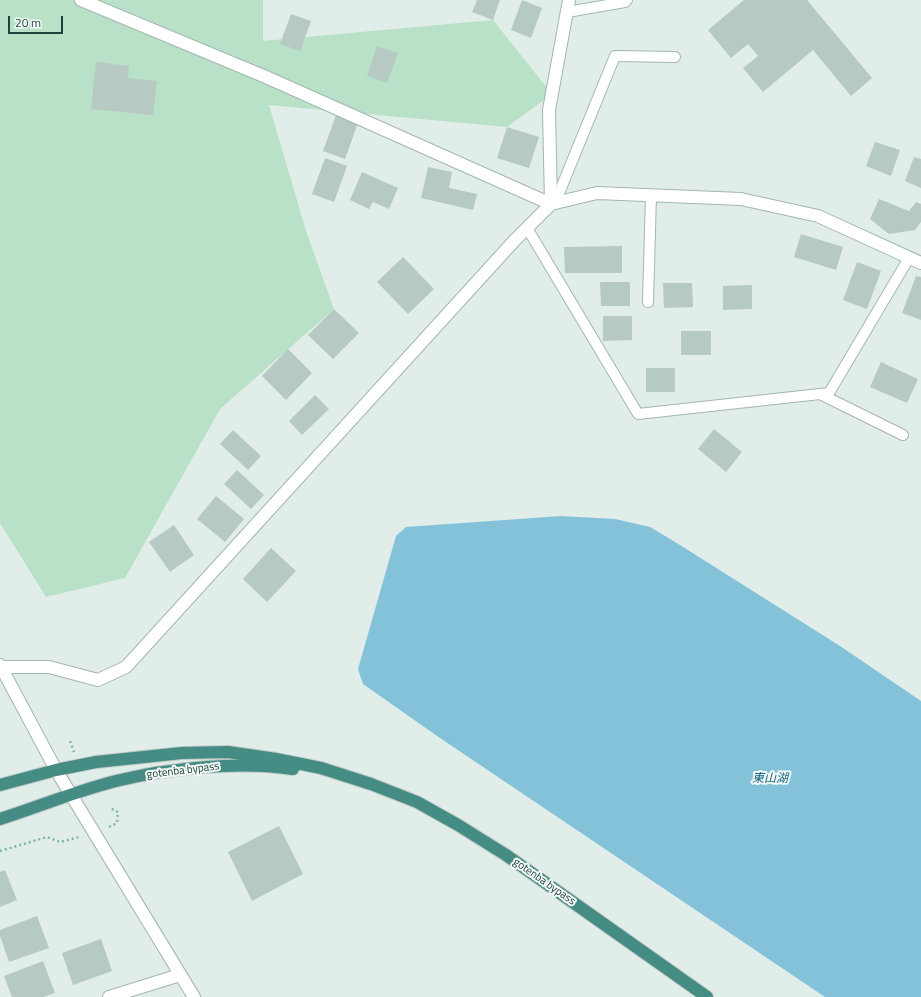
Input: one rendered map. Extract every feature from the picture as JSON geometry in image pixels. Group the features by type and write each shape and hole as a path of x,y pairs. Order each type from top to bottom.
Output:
{"highway":[{"name":"gotenba bypass","path":"0,785 56,770 96,762 182,753 228,752 322,768 371,784 417,802 458,825 506,854 706,997"},
{"name":"gotenba bypass","path":"0,819 71,795 130,778 209,767 246,766 287,768 371,784"}],"street":[{"path":"81,0 266,77 553,203"},
{"path":"553,203 549,110 568,6"},
{"path":"194,997 56,770 0,667 49,667 98,680 126,667 508,247 553,203 597,193 741,199 818,216 921,263"},
{"path":"108,997 180,975"}],"lane":[{"path":"568,6 625,2 626,0"},
{"path":"553,203 615,56 675,57"},
{"path":"648,302 651,195"},
{"path":"527,228 638,414 830,393 909,258"},
{"path":"820,394 903,435"}],"path":[{"path":"70,742 75,754"},
{"path":"107,828 117,823 118,812 110,808"},
{"path":"0,851 47,837 60,842 79,837"}],"green space":[{"path":"0,0 263,0 263,41 493,20 552,94 507,127 269,105 306,231 334,309 220,409 125,578 46,597 0,523"}],"water":[{"name":"東山湖","path":"561,516 615,519 650,527 840,646 921,701 921,997 825,997 440,738 363,684 358,669 396,536 406,527"}],"building":[{"path":"477,0 500,0 493,20 472,12"},
{"path":"522,0 542,8 531,38 511,30"},
{"path":"744,0 807,0 872,78 851,96 813,50 763,92 743,68 758,56 748,44 731,58 708,30"},
{"path":"291,14 311,21 300,51 280,44"},
{"path":"377,46 398,53 387,83 367,76"},
{"path":"96,62 129,66 128,78 157,81 153,115 91,109"},
{"path":"336,115 358,123 345,159 323,151"},
{"path":"507,127 539,137 529,168 497,158"},
{"path":"875,142 900,150 891,176 866,166"},
{"path":"914,157 921,159 921,188 905,181"},
{"path":"325,158 347,166 334,202 312,194"},
{"path":"428,167 452,172 449,188 477,194 473,210 421,198"},
{"path":"362,172 398,188 389,209 373,202 369,209 350,200"},
{"path":"879,199 909,211 916,202 921,204 921,222 915,230 889,234 870,219"},
{"path":"801,234 843,247 836,270 794,257"},
{"path":"622,246 622,273 565,273 564,247"},
{"path":"403,257 434,289 408,314 377,282"},
{"path":"857,262 881,271 867,309 843,300"},
{"path":"916,276 921,277 921,320 902,313"},
{"path":"600,282 630,282 630,306 601,306"},
{"path":"663,283 692,283 693,307 664,308"},
{"path":"752,285 752,309 723,310 723,286"},
{"path":"334,309 359,333 333,359 308,335"},
{"path":"603,316 632,316 632,340 603,341"},
{"path":"681,331 711,331 711,355 681,355"},
{"path":"288,349 312,373 286,400 262,376"},
{"path":"881,362 918,379 907,403 870,387"},
{"path":"646,368 675,368 675,392 646,392"},
{"path":"315,395 329,409 302,435 289,421"},
{"path":"714,429 742,452 726,472 698,449"},
{"path":"233,430 261,456 248,470 220,444"},
{"path":"237,470 264,495 251,509 224,484"},
{"path":"216,496 244,519 225,542 197,519"},
{"path":"174,525 194,555 170,572 149,542"},
{"path":"271,548 296,571 267,602 243,579"},
{"path":"279,826 303,874 252,901 228,852"},
{"path":"5,870 17,900 0,907 0,872"},
{"path":"37,916 49,948 9,962 0,936 0,930"},
{"path":"101,939 112,971 73,985 62,953"},
{"path":"43,961 55,993 43,997 12,997 4,976"}]}
